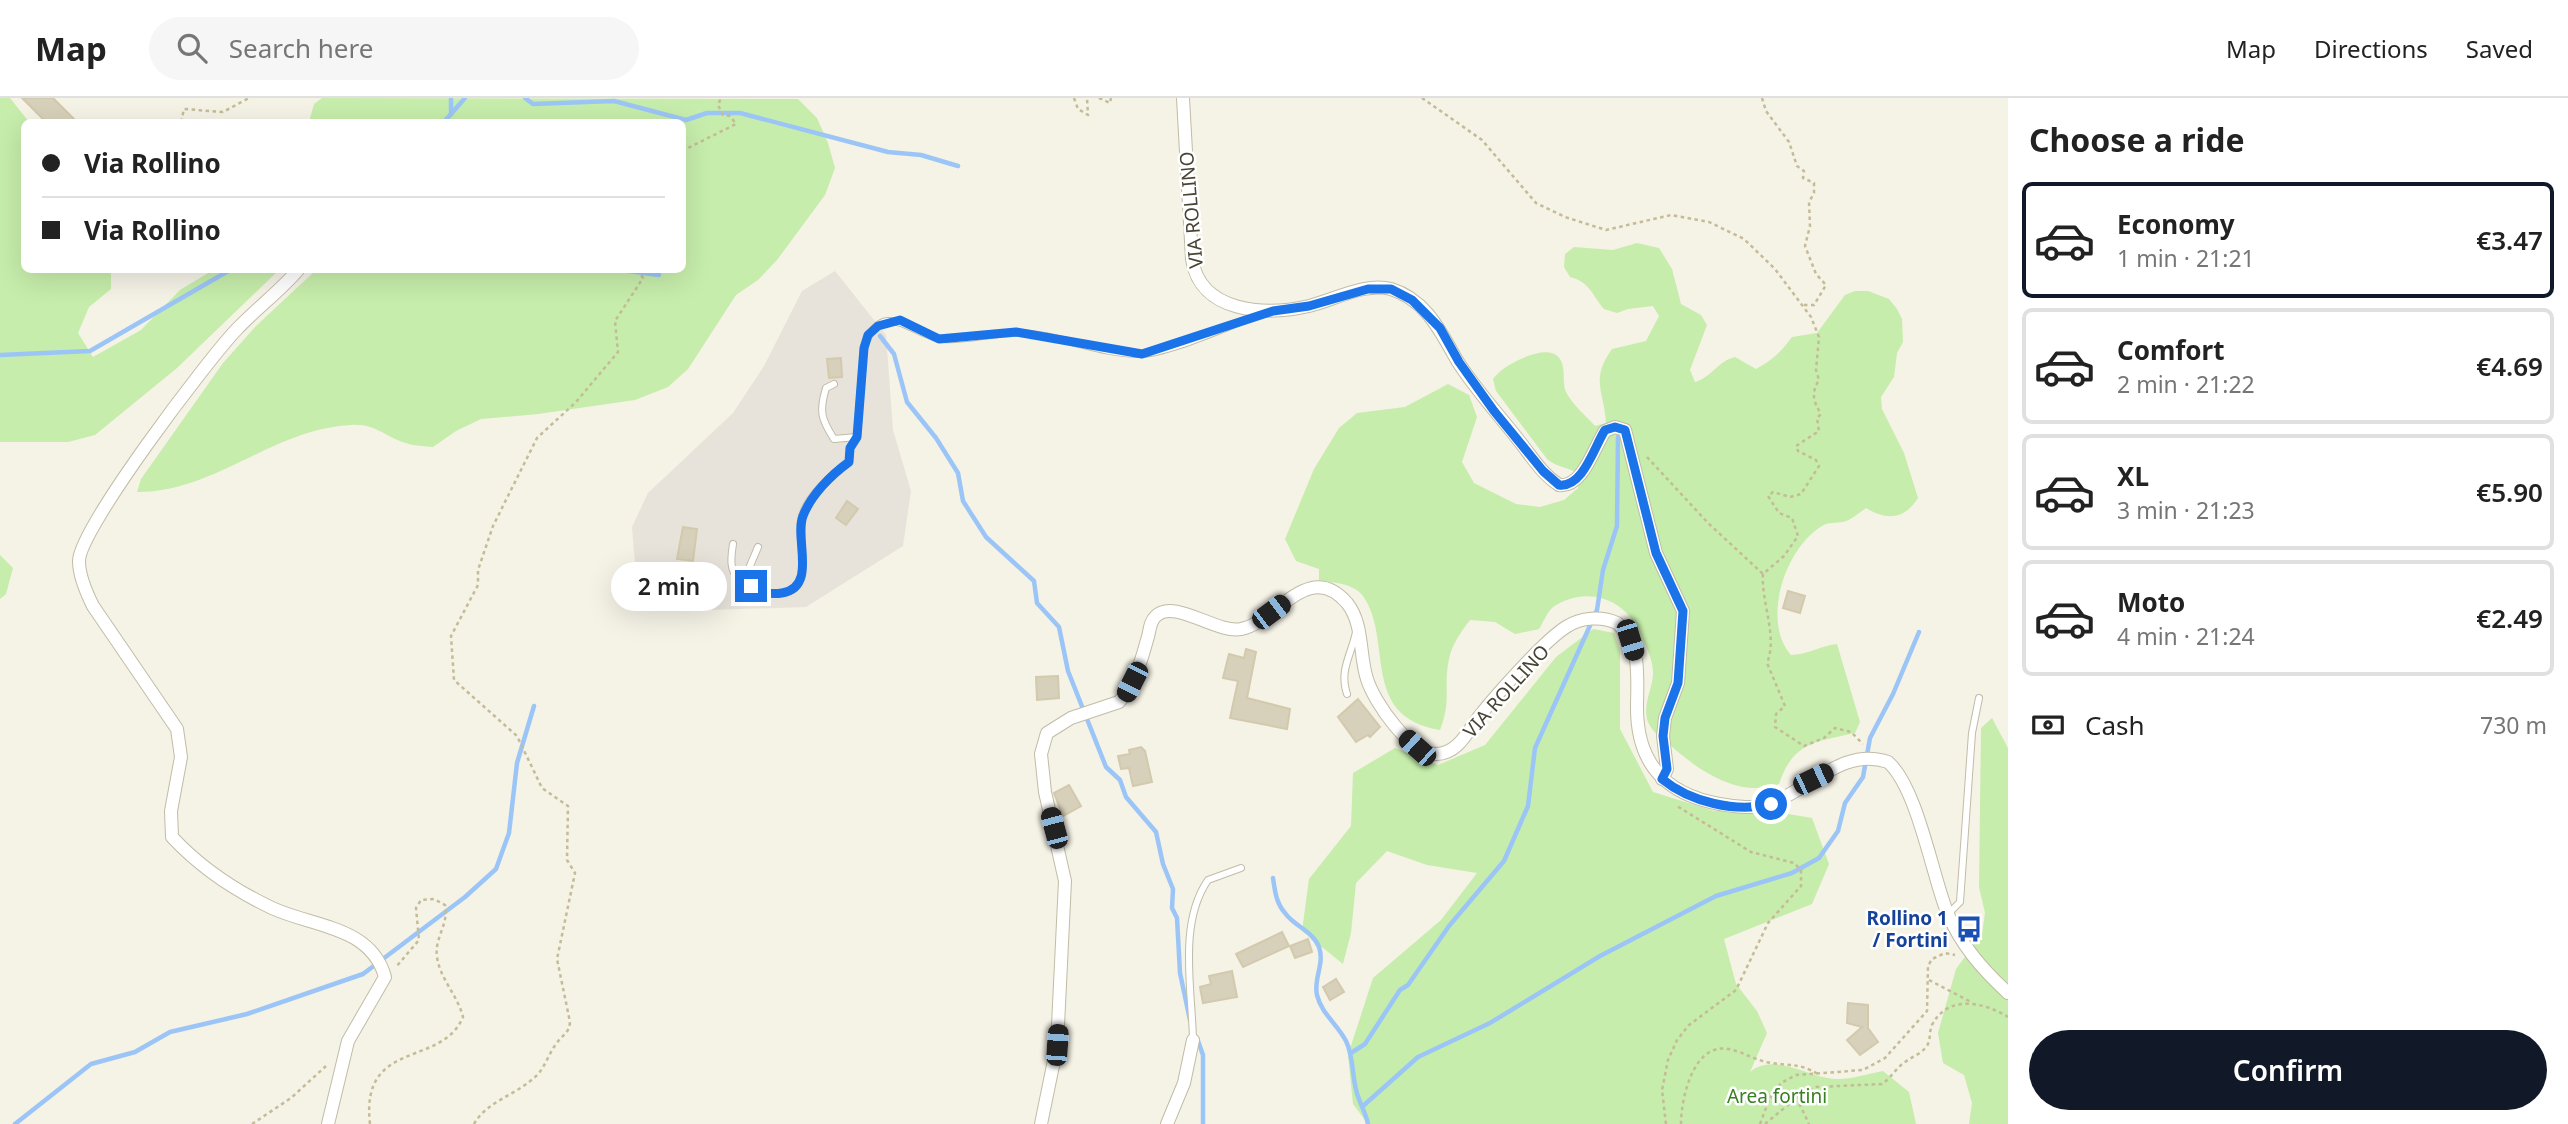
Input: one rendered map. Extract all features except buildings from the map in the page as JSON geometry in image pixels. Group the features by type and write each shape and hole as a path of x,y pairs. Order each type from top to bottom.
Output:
{"street":[{"name":"VIA ROLLINO","path":"1041,1124 1057,1045 1065,881 1045,792 1041,754 1047,733 1071,718 1119,702 1138,669 1151,623 1155,617 1167,610 1226,628 1241,629 1257,622 1294,594 1313,588 1341,598 1348,605 1363,645 1367,681 1383,709 1417,748 1428,754 1440,754 1459,744 1497,696 1565,627 1587,619 1609,620 1617,623 1630,640 1637,664 1640,734 1650,767 1662,779 1667,769 1663,736 1665,718 1678,683 1683,611 1656,553 1625,430 1615,427 1605,430 1577,480 1568,485 1559,485 1543,471 1494,411 1459,362 1440,328 1412,300 1391,289 1379,288 1309,306 1273,311 1222,302 1204,289 1194,272 1183,98"},
{"path":"295,273 214,355 140,454 86,540 79,559 86,591 93,606 177,729 181,757 171,811 172,837 188,854 247,895 275,909 333,928 374,952 385,978 348,1041 328,1124"},
{"path":"1662,779 1702,800 1759,807 1785,798 1837,768 1859,759 1878,759 1894,768 1907,792 1948,914 1966,948 1980,967 2008,993"},
{"path":"1167,1124 1184,1083 1194,1040"}],"lane":[{"name":"VIA ROLLINO","path":"737,578 764,594 785,593 797,584 803,571 801,519 832,474 849,462 850,448 857,437 864,348 868,335 878,326 900,320 939,339 1016,332 1142,354 1273,311"},
{"path":"834,384 826,388 821,405 821,419 834,439 857,437"},
{"path":"733,544 730,563 737,578 747,573 758,547"},
{"path":"1347,694 1343,681 1343,666 1357,627"},
{"path":"1948,914 1960,902 1972,733 1979,698"},
{"path":"1194,1040 1190,930 1195,906 1208,880 1241,868"}],"path":[{"path":"182,119 184,109 223,112 249,98"},
{"path":"686,149 736,124 730,116 723,115 718,105 721,98"},
{"path":"1074,98 1078,109 1088,115 1087,98"},
{"path":"1099,98 1110,103 1111,98"},
{"path":"1422,98 1482,140 1536,203 1565,217 1606,230 1671,215 1709,222 1744,239 1787,284 1796,301 1804,305 1814,304 1826,285 1816,274 1805,246 1810,226 1808,202 1814,193 1814,183 1803,178 1804,171 1797,166 1788,142 1766,111 1762,98"},
{"path":"474,1124 493,1103 521,1089 539,1074 556,1044 569,1031 570,1022 557,959 566,906 575,886 575,873 567,860 568,806 542,788 517,736 454,680 451,636 478,585 478,570 493,526 537,438 576,402 618,352 615,321 643,278 640,273"},
{"path":"1804,305 1819,337 1816,370 1819,380 1813,389 1814,402 1821,414 1817,418 1819,430 1796,446 1798,451 1816,460 1819,466 1801,494 1790,496 1773,492 1768,496 1779,513 1792,518 1798,536 1784,556 1763,574 1761,595 1772,652 1767,663 1784,706 1776,714 1775,727 1804,746 1824,738 1835,728 1851,732 1878,759"},
{"path":"1645,455 1708,523 1763,574"},
{"path":"1666,1124 1662,1090 1668,1060 1677,1040 1689,1025 1736,990 1761,933 1801,886 1803,878 1801,870 1794,863 1751,852 1676,805"},
{"path":"370,1124 368,1105 373,1082 390,1065 445,1038 459,1027 463,1017 437,959 436,946 447,917 445,905 434,899 421,900 415,908 419,940 385,978"},
{"path":"1760,1124 1776,1088 1796,1075 1863,1070 1885,1058 1927,1011 1932,959 1945,953 1980,967"},
{"path":"1929,980 1974,1004"},
{"path":"1765,1124 1794,1100 1816,1087 1882,1084 1903,1063 1923,1051 1929,1042 1931,1026 1950,1007 1962,1003 1974,1004 1994,1009 2008,1017"},
{"path":"1681,1124 1681,1106 1691,1076 1699,1062 1717,1049 1726,1048 1770,1063 1796,1063 1818,1074"},
{"path":"252,1124 291,1098 329,1064"},
{"path":"1776,1088 1800,1105 1809,1124"}],"shaded area":[{"path":"835,271 886,335 893,430 911,491 903,546 806,607 679,611 637,589 632,527 648,493 733,413 764,366 802,291"}],"green space":[{"path":"0,98 10,98 27,119 21,119 21,273 111,273 111,289 89,307 78,333 93,357 141,330 180,290 208,273 276,273 177,368 95,435 68,442 0,442"},
{"path":"322,98 798,99 817,118 835,168 825,195 777,260 758,280 736,295 688,369 668,387 635,400 481,419 456,431 433,447 399,441 367,426 322,429 295,437 193,482 166,489 137,492 141,479 223,363 256,326 313,273 686,273 686,119 310,119 314,104"},
{"path":"1637,243 1659,248 1672,269 1681,304 1701,315 1707,325 1690,370 1695,382 1735,357 1756,369 1762,366 1792,337 1817,333 1845,295 1855,291 1868,291 1889,299 1902,319 1903,342 1897,353 1894,377 1881,397 1882,409 1904,453 1918,498 1907,510 1895,516 1881,515 1866,508 1846,521 1822,526 1809,536 1797,551 1781,586 1778,605 1782,641 1791,655 1837,644 1860,722 1855,733 1807,746 1791,760 1779,784 1764,788 1749,788 1720,780 1693,764 1655,732 1646,716 1653,675 1648,651 1631,618 1612,602 1601,598 1577,597 1565,601 1551,609 1539,629 1515,634 1495,622 1470,620 1450,654 1446,710 1440,730 1415,722 1398,710 1388,693 1372,614 1363,596 1349,586 1319,580 1319,569 1296,561 1285,539 1314,469 1339,428 1357,413 1405,407 1448,384 1469,395 1477,417 1462,462 1474,483 1516,504 1540,507 1564,500 1578,488 1579,474 1547,459 1496,391 1493,379 1505,368 1523,358 1542,353 1556,355 1562,363 1566,392 1572,401 1595,426 1606,423 1600,385 1605,360 1612,349 1646,341 1659,316 1653,306 1617,313 1604,309 1582,282 1570,277 1564,267 1565,254 1574,247 1613,250"},
{"path":"0,555 13,568 6,594 0,599"},
{"name":"Area fortini","path":"1593,629 1614,633 1620,651 1620,729 1653,792 1714,811 1771,811 1812,818 1829,864 1812,904 1724,939 1736,984 1757,1011 1767,1033 1750,1072 1770,1064 1834,1079 1883,1071 1909,1092 1916,1124 1368,1124 1353,1104 1348,1055 1373,978 1441,920 1477,873 1427,865 1387,851 1356,883 1351,933 1343,964 1302,931 1309,879 1351,826 1353,773 1395,748 1438,765 1485,745 1556,657"},
{"path":"1992,718 2008,748 2008,1124 1969,1124 1972,1103 1964,1075 1943,1063 1938,1033 1956,969 1982,934 1985,913 1979,887 1981,728"}],"waterway":[{"path":"451,98 451,114"},
{"path":"447,119 465,98"},
{"path":"525,98 533,104 614,101 682,119"},
{"path":"686,120 707,113 740,113 888,152 921,155 958,166"},
{"path":"0,355 90,351 225,273"},
{"path":"644,273 659,275"},
{"path":"880,336 894,354 907,402 936,438 958,473 963,501 986,537 1034,581 1037,603 1059,627 1068,671 1106,767 1120,780 1126,797 1156,832 1163,864 1173,889 1172,908 1177,918 1180,973 1190,1020"},
{"path":"1351,1053 1365,1044 1400,990 1408,985 1449,926 1504,861 1528,806 1535,748 1597,610 1603,570 1617,526 1618,437"},
{"path":"1363,1106 1418,1057 1490,1023 1600,956 1716,896 1792,873 1819,858 1838,831 1845,803 1863,777 1870,738 1893,694 1919,632"},
{"path":"15,1124 91,1064 135,1052 170,1032 247,1014 363,974 465,897 496,869 509,833 517,763 534,706"},
{"path":"1273,878 1276,897 1282,909 1319,947 1321,959 1316,983 1317,995 1322,1008 1343,1035 1349,1048 1357,1092 1368,1124"},
{"path":"1197,1038 1203,1055 1203,1124"}],"place":[{"name":"Rollino 1 / Fortini","path":"1969,929"}],"route":[{"path":"751,586 764,594 785,593 797,584 803,571 801,519 832,474 849,462 850,448 857,437 864,348 868,335 878,326 900,320 939,339 955,340 1016,332 1124,353 1142,354 1158,351 1273,311 1309,306 1357,291 1391,289 1426,311 1494,411 1554,482 1563,486 1577,480 1605,430 1615,427 1625,430 1629,436 1656,553 1683,611 1678,683 1665,718 1663,736 1667,769 1662,779 1684,794 1702,800 1742,807 1771,804"}]}
